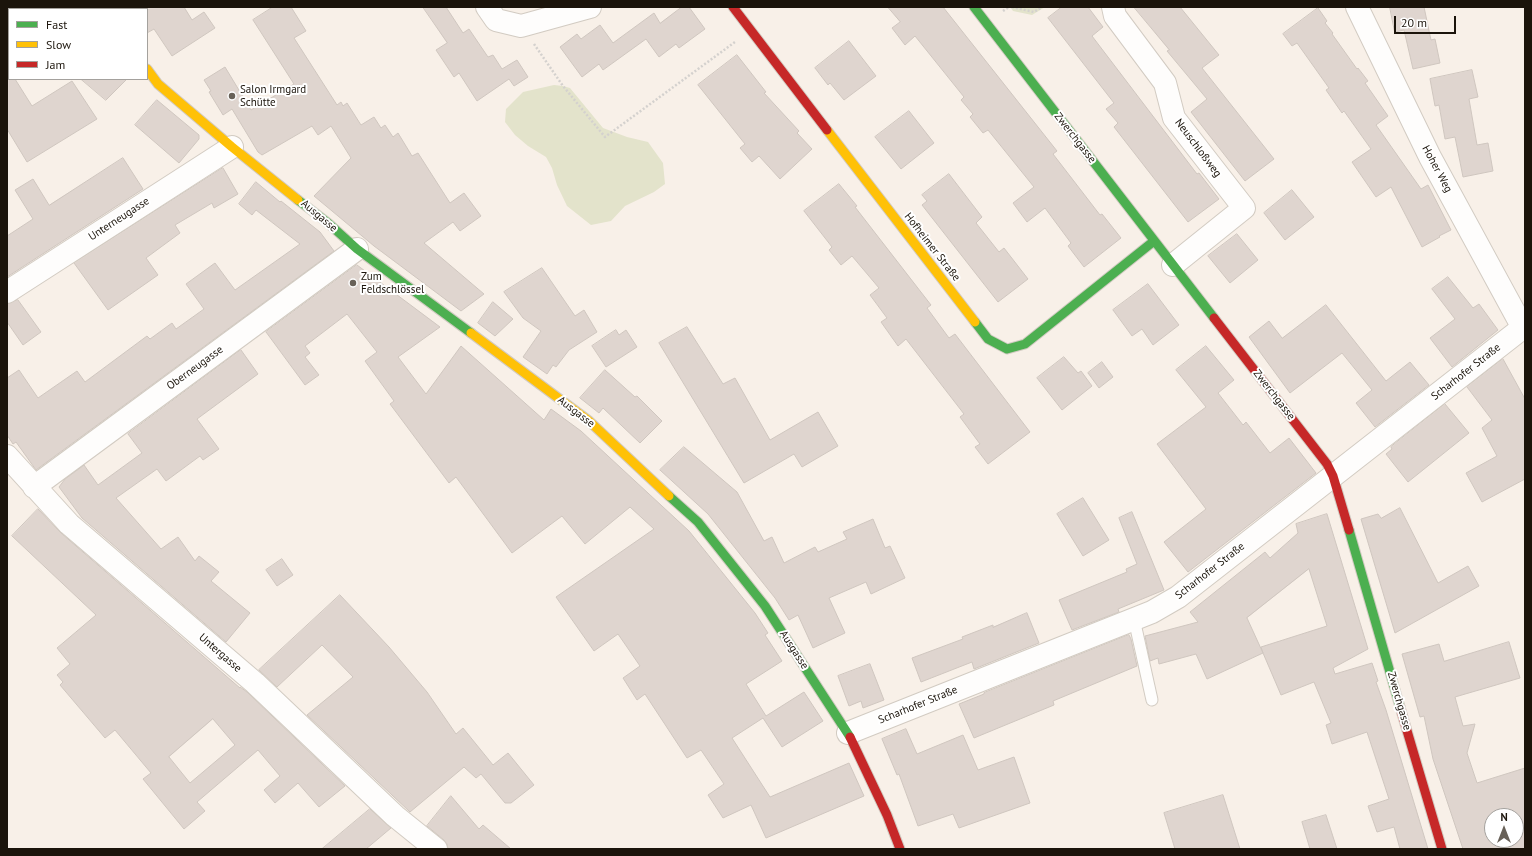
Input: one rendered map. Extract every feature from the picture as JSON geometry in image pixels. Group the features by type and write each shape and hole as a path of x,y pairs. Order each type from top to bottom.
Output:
{"street":[{"path":"487,7 496,20 521,26 590,7"},
{"name":"Hofheimer Straße","path":"733,7 988,339 1000,346 1007,349 1025,344 1154,241"},
{"name":"Zwerchgasse","path":"974,7 1327,464 1333,476 1442,849"},
{"name":"Neuschloßweg","path":"1113,7 1115,16 1165,83 1174,118 1244,208 1174,265"},
{"name":"Hoher Weg","path":"1358,7 1430,156 1524,327"},
{"name":"Ausgasse","path":"148,70 158,84 232,147 328,223 356,250 589,421 698,522 765,606 848,733 887,815 900,849"},
{"name":"Unterneugasse","path":"7,292 232,147"},
{"name":"Oberneugasse","path":"34,487 356,250"},
{"name":"Scharhofer Straße","path":"848,733 1152,612 1178,597 1524,327"},
{"name":"Untergasse","path":"7,456 69,524 256,683 395,816 436,849"}],"lane":[{"path":"1134,619 1152,700"}],"path":[{"path":"1012,7 1034,12 1042,7"},
{"path":"521,26 563,86 605,136 751,30"}],"green space":[{"path":"1010,7 1045,7 1032,15 1013,11"},
{"path":"554,85 570,88 603,128 627,137 648,142 663,163 665,184 654,192 625,206 611,221 591,225 567,206 546,157 528,146 515,135 505,122 506,109 523,92"}],"building":[{"path":"184,7 192,20 204,12 215,28 172,56 154,29 148,32 147,8"},
{"path":"273,7 291,7 306,31 294,38 337,105 341,102 343,106 347,103 361,125 374,117 381,128 385,125 393,137 398,133 412,156 418,153 450,203 464,193 481,216 460,231 453,222 424,243 484,294 461,311 374,246 314,196 351,158 331,126 318,135 312,126 262,155 258,152 232,109 223,115 209,92 211,91 204,80 225,67 251,110 294,84 253,20"},
{"path":"423,7 446,7 463,33 469,29 488,57 493,55 502,69 517,60 528,77 514,86 509,79 477,101 459,73 454,77 436,50 447,43"},
{"path":"682,7 689,7 705,29 679,48 676,44 659,57 646,39 603,70 599,64 582,77 560,47 577,34 581,39 600,25 613,43 654,13 660,23"},
{"path":"888,7 943,7 1057,151 1053,154 1100,215 1102,214 1121,238 1084,267 1068,246 1071,243 1045,208 1027,222 1013,203 1034,187 988,130 983,133 970,117 973,114 961,100 964,97 915,36 905,45 892,28 900,22"},
{"path":"1062,7 1088,7 1103,27 1092,36 1197,174 1199,173 1219,199 1188,222 1114,127 1118,123 1106,109 1114,103 1048,18"},
{"path":"1134,7 1180,7 1219,55 1202,68 1274,159 1245,181 1191,112 1207,99 1167,51 1169,50"},
{"path":"1390,7 1424,7 1431,40 1435,39 1440,63 1413,69 1404,30 1395,32"},
{"path":"1318,8 1327,21 1325,23 1333,33 1332,34 1357,69 1358,68 1368,81 1365,83 1388,116 1376,125 1421,189 1428,185 1451,230 1422,247 1391,187 1376,197 1352,162 1371,149 1344,111 1342,113 1326,90 1329,88 1297,43 1292,46 1283,34"},
{"path":"849,41 876,76 844,100 830,83 828,85 815,68"},
{"path":"737,55 766,92 764,93 799,131 797,133 812,149 780,179 759,156 752,162 740,148 745,144 698,85"},
{"path":"7,66 8,80 16,80 32,106 72,81 97,119 27,162 7,129"},
{"path":"1472,70 1478,97 1469,99 1477,145 1488,143 1493,171 1463,177 1455,137 1445,139 1439,105 1435,106 1430,79"},
{"path":"82,80 126,80 106,100"},
{"path":"157,100 199,135 199,139 179,163 135,125"},
{"path":"909,111 934,143 901,169 875,137"},
{"path":"123,158 143,189 7,277 7,236 33,219 15,190 33,179 49,205"},
{"path":"223,168 238,194 214,208 212,203 175,225 180,233 146,258 158,275 108,310 74,263"},
{"path":"949,174 982,217 976,223 999,252 1004,248 1028,279 998,302 922,205 927,201 922,195"},
{"path":"256,182 320,232 334,251 36,470 16,442 13,444 7,435 7,378 19,370 38,398 77,371 85,382 147,336 150,339 172,323 176,329 204,309 186,284 215,263 235,290 300,244 256,210 252,215 239,204"},
{"path":"839,184 931,305 927,308 949,338 955,334 1030,432 988,464 975,447 980,444 960,417 964,414 906,339 898,346 881,322 887,318 870,295 879,288 852,256 841,265 829,250 832,247 804,211"},
{"path":"1292,190 1314,217 1285,240 1264,213"},
{"path":"1237,234 1258,260 1230,283 1208,256"},
{"path":"357,265 440,327 398,357 426,394 461,346 544,420 551,409 581,431 689,531 755,613 768,633 765,635 782,661 746,684 766,716 804,692 823,721 782,747 763,718 732,738 770,797 849,763 864,796 766,838 751,805 723,818 708,795 724,784 701,750 687,758 645,694 637,700 623,678 640,666 618,634 594,651 556,597 654,529 630,507 585,544 562,516 512,553 456,477 449,483 390,404 394,401 365,361 377,352 347,314 305,346 310,353 305,357 319,375 305,385 266,332"},
{"path":"542,268 575,316 584,310 597,332 569,350 556,367 553,365 547,374 523,357 541,331 523,318 504,292"},
{"path":"1448,277 1473,308 1479,304 1498,330 1452,367 1430,338 1455,319 1432,289"},
{"path":"1148,284 1179,325 1153,345 1142,329 1132,336 1113,310"},
{"path":"18,300 41,332 23,345 7,322 7,304"},
{"path":"493,302 513,319 495,336 478,323"},
{"path":"1326,305 1386,381 1410,362 1429,385 1375,427 1356,403 1372,390 1342,353 1290,393 1249,337 1269,321 1282,338"},
{"path":"687,327 723,384 735,378 770,440 818,412 838,446 802,467 794,454 744,483 659,343"},
{"path":"616,330 619,335 626,330 637,347 606,367 592,346"},
{"path":"1206,346 1234,380 1218,393 1243,425 1246,422 1270,453 1289,438 1316,473 1188,572 1164,542 1206,509 1157,444 1206,407 1176,370"},
{"path":"241,350 258,374 197,419 219,449 203,460 200,456 166,481 157,469 116,498 161,549 178,537 195,561 199,556 219,572 211,581 250,613 226,642 82,518 59,487 65,479 84,465 98,485 142,453 128,434"},
{"path":"1064,357 1078,373 1081,371 1092,386 1062,410 1037,378"},
{"path":"1503,359 1525,399 1525,479 1482,502 1466,473 1497,456 1482,428 1492,420 1467,387"},
{"path":"1102,362 1113,377 1099,388 1088,373"},
{"path":"605,370 635,397 637,396 662,421 640,443 603,408 599,413 580,398"},
{"path":"1445,404 1469,433 1408,482 1386,454 1392,449 1391,447"},
{"path":"684,447 737,492 764,541 772,537 784,563 815,547 818,552 847,539 843,532 873,519 885,548 890,546 905,578 871,594 866,582 829,598 845,633 813,648 798,615 789,620 775,598 708,514 660,470"},
{"path":"1083,498 1109,540 1083,556 1057,514"},
{"path":"1400,508 1438,583 1468,566 1479,586 1395,633 1361,519 1378,514 1381,518"},
{"path":"38,509 61,533 240,688 247,692 345,786 319,807 298,783 275,803 264,790 280,776 258,750 197,802 205,811 184,829 143,779 151,773 115,730 105,738 60,685 63,682 57,675 70,664 57,648 96,615 12,536","holes":["213,719 235,745 190,783 169,757"]},
{"path":"1132,512 1164,590 1118,609 1119,612 1072,630 1059,600 1127,572 1126,569 1137,564 1119,518"},
{"path":"1327,514 1368,649 1333,668 1335,674 1372,663 1378,681 1376,682 1386,710 1428,849 1400,849 1394,827 1377,832 1368,806 1389,799 1367,732 1332,744 1326,725 1331,723 1314,682 1281,695 1263,653 1207,679 1196,654 1159,664 1158,658 1150,661 1145,636 1198,622 1190,612 1265,552 1270,558 1298,533 1296,524","holes":["1309,569 1327,626 1261,647 1263,653 1247,618"]},
{"path":"282,559 293,575 277,586 266,570"},
{"path":"340,595 389,647 427,692 456,734 463,728 493,765 508,753 534,785 511,803 505,803 481,774 476,778 464,767 410,812 307,715 353,677 322,645 277,687 259,670"},
{"path":"1027,613 1039,643 974,669 972,662 921,682 912,658 963,639 962,637 993,625 993,627"},
{"path":"1129,635 1137,666 1053,701 1054,705 974,738 959,704"},
{"path":"1509,642 1520,678 1455,697 1463,726 1475,724 1467,753 1477,783 1525,768 1525,849 1463,849 1433,759 1424,716 1420,717 1402,654 1439,644 1444,661"},
{"path":"870,664 884,700 863,708 861,701 849,706 838,676"},
{"path":"906,729 917,754 963,735 978,770 1014,757 1030,803 959,828 953,814 918,826 899,774 897,775 882,739"},
{"path":"1223,795 1240,849 1175,849 1164,813"},
{"path":"451,796 479,829 483,825 511,849 448,849 444,840 427,826"},
{"path":"370,809 391,828 366,849 322,849"},
{"path":"1326,815 1337,849 1310,849 1302,822"}],"traffic: fast":[{"path":"974,7 1214,318"},
{"path":"298,200 328,223 357,249 471,333"},
{"path":"975,322 988,339 1007,349 1025,344 1154,241"},
{"path":"669,496 698,522 765,606 850,737"},
{"path":"1349,530 1400,707"}],"traffic: slow":[{"path":"148,70 158,84 232,147 298,200"},
{"path":"827,130 975,322"},
{"path":"471,333 589,421 669,496"}],"traffic: jam":[{"path":"733,7 827,130"},
{"path":"1214,318 1327,464 1333,476 1349,530"},
{"path":"1400,707 1442,849"},
{"path":"850,737 887,815 900,849"}],"place":[{"name":"Salon Irmgard Schütte","path":"232,96"},
{"name":"Zum Feldschlössel","path":"353,283"}]}
